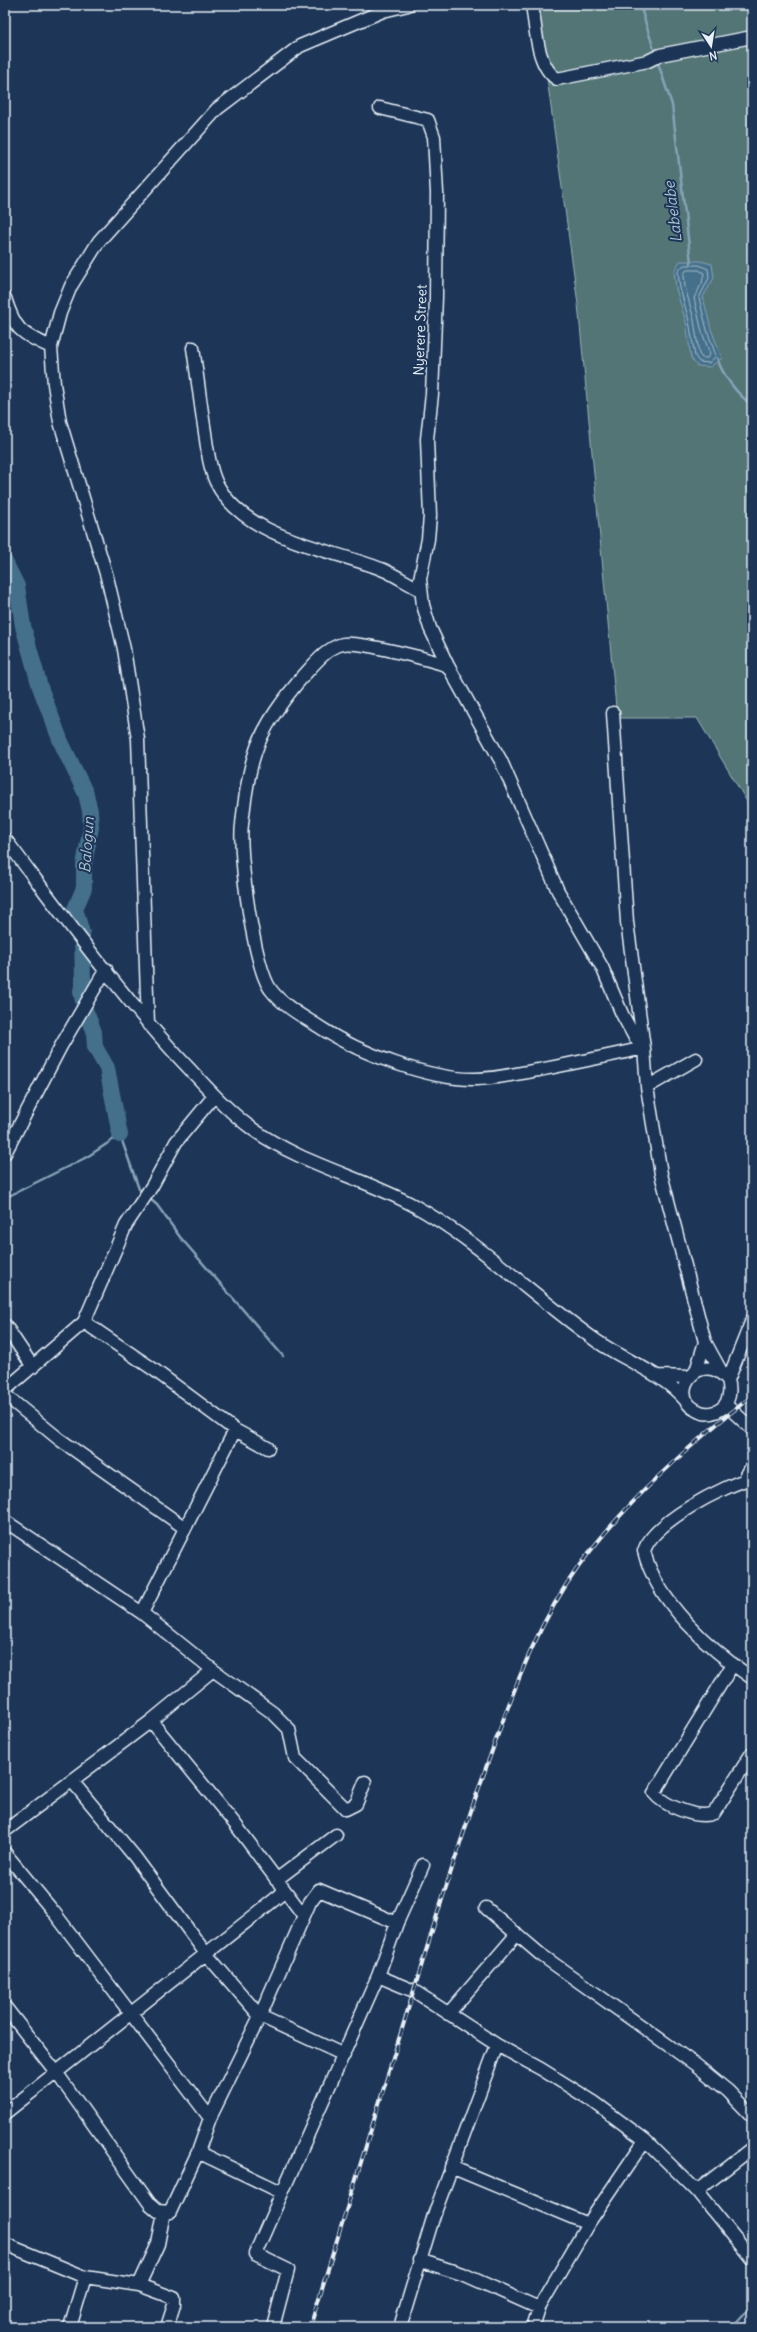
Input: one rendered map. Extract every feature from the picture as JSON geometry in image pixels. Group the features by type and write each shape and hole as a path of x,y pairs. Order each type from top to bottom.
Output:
{"street":[{"path":"148,1024 138,739 124,649 107,577 60,422 54,384 51,347 60,313 68,293 99,241 217,108 300,46 382,8 408,5"},
{"path":"532,5 545,65 550,74 557,79 648,61 660,55 752,36"},
{"name":"Nyerere Street","path":"380,108 428,120 434,137 437,193 436,304 432,394 427,439 430,516 428,539 420,579 421,590"},
{"path":"5,298 12,319 18,329 51,347"},
{"path":"193,348 208,455 216,482 232,504 256,523 282,536 315,549 387,572 421,590 422,605 430,628 448,666 501,761 558,891 602,967 628,1025 644,1048"},
{"path":"448,666 434,661 363,645 343,644 331,649 297,683 277,710 260,740 253,761 242,834 249,915 263,972 269,988 282,1002 345,1044 381,1059 447,1076 476,1079 494,1078 603,1058 644,1048"},
{"path":"5,839 148,1024 214,1096 253,1130 302,1157 412,1205 457,1233 563,1317 603,1345 658,1376 677,1390 687,1402 701,1413 710,1414 718,1411 726,1405 730,1397 730,1388 725,1376 705,1342 661,1174 647,1087 644,1048 627,922 613,713"},
{"path":"5,1153 106,969"},
{"path":"647,1087 696,1059"},
{"path":"5,1390 84,1322 126,1225 149,1190 176,1142 214,1096"},
{"path":"725,1376 752,1320"},
{"path":"84,1322 153,1369 235,1430 268,1448"},
{"path":"5,1325 33,1367"},
{"path":"687,1402 685,1389 693,1374 705,1342"},
{"path":"658,1376 693,1374 709,1368 725,1376"},
{"path":"5,1395 59,1439 185,1528"},
{"path":"726,1405 752,1429"},
{"path":"142,1613 235,1430"},
{"path":"752,1466 748,1479 717,1491 670,1521 652,1535 644,1551 668,1601 713,1647 752,1678"},
{"path":"5,1521 142,1613 213,1670 273,1713 289,1729 295,1758 346,1808 356,1804 365,1782"},
{"path":"733,1664 654,1793 687,1813 708,1816 714,1813 752,1753"},
{"path":"5,1831 151,1721 213,1670"},
{"path":"151,1721 235,1824 284,1892 304,1916"},
{"path":"72,1780 135,1857 207,1955 260,2016 344,2055"},
{"path":"276,1880 336,1835"},
{"path":"5,1852 210,2118"},
{"path":"273,2327 288,2270 255,2254 344,2055 378,1976 397,1923 423,1865"},
{"path":"5,2007 56,2072 150,2204 158,2211 170,2212 198,2152 210,2118 260,2016 304,1916 319,1890 397,1923"},
{"path":"5,2113 129,2013 207,1955 284,1892"},
{"path":"486,1908 540,1954 696,2065 728,2091 752,2116"},
{"path":"448,2014 517,1934"},
{"path":"378,1976 414,1991 497,2044 542,2069 594,2102 645,2140 697,2191 752,2259"},
{"path":"400,2327 419,2260 451,2167 497,2044"},
{"path":"533,2327 539,2308 588,2224 645,2140"},
{"path":"697,2191 752,2148"},
{"path":"198,2152 282,2192"},
{"path":"451,2167 588,2224"},
{"path":"139,2285 158,2244 164,2212"},
{"path":"5,2244 85,2277 139,2285 174,2298 174,2305 167,2327"},
{"path":"419,2260 465,2275 539,2308"},
{"path":"70,2327 85,2277"}],"green space":[{"path":"537,5 752,5 752,810 697,718 617,718 578,304"}],"water":[{"path":"680,261 700,261 712,264 714,278 703,297 711,329 722,358 710,367 697,366 691,358 686,322 676,289 674,271"}],"waterway":[{"name":"Labelabe","path":"640,5 655,53"},
{"name":"Labelabe","path":"657,60 672,105 691,263"},
{"name":"Labelabe","path":"717,358 731,384 741,396 752,405"},
{"name":"Balogun","path":"5,562 17,586 23,626 40,687 61,742 86,794 90,811 91,827 84,865 84,888 75,909 82,933 83,981 81,991 84,1007 94,1032 95,1047 107,1068 120,1135"},
{"path":"5,1198 87,1157 120,1135 139,1189 144,1193"},
{"path":"149,1198 157,1205 180,1237 283,1356"},
{"path":"732,2327 752,2305"}],"railway":[{"path":"310,2327 456,1856 505,1715 522,1671 542,1627 565,1586 616,1520 682,1454 752,1396"}]}
